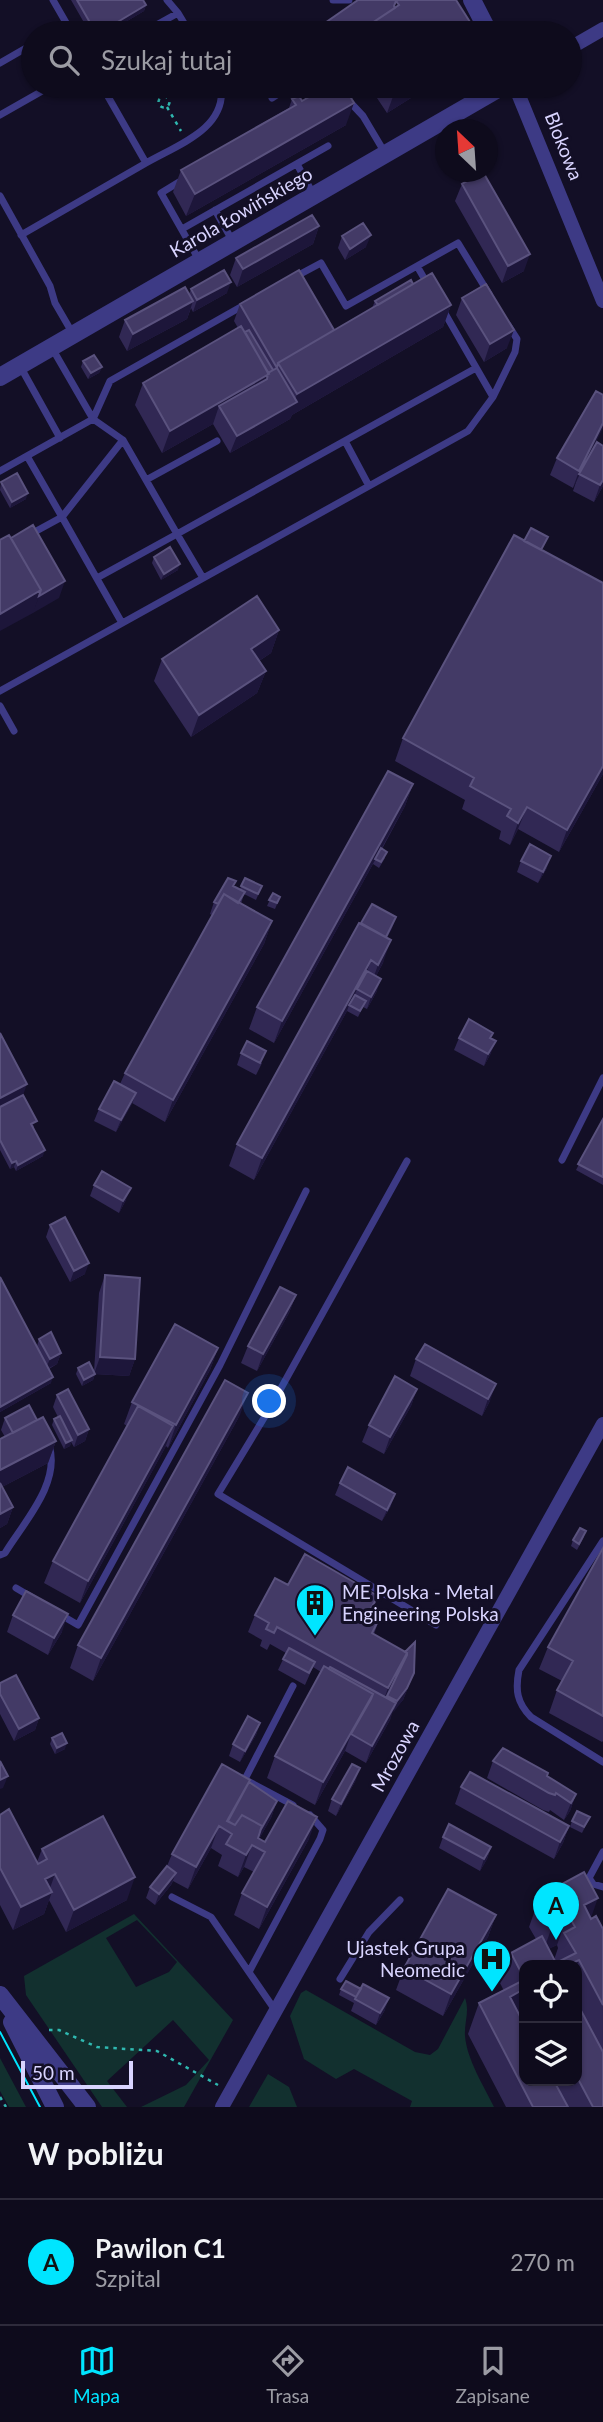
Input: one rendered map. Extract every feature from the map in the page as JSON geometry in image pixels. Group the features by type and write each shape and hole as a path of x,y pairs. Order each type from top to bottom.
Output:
{"street":[{"path":"472,0 483,21"},
{"path":"582,41 603,29"},
{"name":"Karola Łowińskiego","path":"7,370 482,98"},
{"name":"Blokowa","path":"520,98 602,292"},
{"name":"Mrozowa","path":"222,2107 603,1423"},
{"path":"0,1996 55,2107"},
{"path":"0,1996 87,2107"}],"lane":[{"path":"53,0 65,21"},
{"path":"167,0 182,21"},
{"path":"333,0 349,0"},
{"path":"163,21 177,13"},
{"path":"0,63 21,51"},
{"path":"0,115 30,98"},
{"path":"109,98 146,163"},
{"path":"22,235 210,125 218,114 222,98"},
{"path":"347,98 363,116 386,154"},
{"path":"182,229 328,146"},
{"path":"297,164 314,195"},
{"path":"195,173 161,192 199,260"},
{"path":"0,196 73,334"},
{"path":"215,210 232,241"},
{"path":"286,282 321,263 346,306 458,243 497,307"},
{"path":"417,266 493,397"},
{"path":"0,471 93,419 110,381 251,302"},
{"path":"0,691 468,431 493,397 515,352 517,339 504,318"},
{"path":"51,347 93,419 123,440 203,578"},
{"path":"97,578 476,368"},
{"path":"7,370 60,438"},
{"path":"21,540 62,517 123,440"},
{"path":"146,481 217,441"},
{"path":"345,441 369,486"},
{"path":"27,456 122,623"},
{"path":"0,706 14,731"},
{"path":"562,1160 603,1078"},
{"path":"407,1161 270,1408 218,1494 436,1625"},
{"path":"58,1612 78,1625 220,1365 306,1191"},
{"path":"0,1555 5,1553 51,1474 53,1461 47,1438"},
{"path":"603,1541 519,1670 516,1685 522,1708 531,1717 603,1762"},
{"path":"16,1588 37,1600"},
{"path":"244,1779 293,1686"},
{"path":"236,1774 309,1814 323,1830 249,1972"},
{"path":"603,1852 589,1878 593,1884 603,1887"},
{"path":"172,1897 211,1917 275,2010"},
{"path":"340,1979 369,1932 400,1900"}],"path":[{"path":"162,98 160,105 167,107"},
{"path":"165,98 168,99 167,107 186,140"},
{"path":"48,2030 59,2030 97,2047 157,2051 219,2086"},
{"path":"0,2097 6,2107"}],"green space":[{"path":"134,1914 233,2020 184,2107 141,2107 186,2085 209,2060 173,2020 107,2081 127,2107 102,2107 26,1995 24,1976","holes":["137,1920 177,1962 169,1972 136,1987 106,1938"]},
{"path":"306,1990 415,2052 430,2055 438,2049 465,1998 466,2045 494,2107 410,2107 412,2101 354,2069 336,2079 304,2059 290,2016 301,1993"},
{"path":"0,2058 26,2107 9,2107 0,2091"},
{"path":"268,2074 289,2087 297,2107 249,2107"}],"building":[{"path":"77,0 143,0 146,5 119,21 89,21"},
{"path":"358,0 398,0 395,8 375,21 328,21"},
{"path":"456,0 469,21 375,21 399,5 396,1"},
{"path":"300,98 302,101 307,98 351,98 354,103 195,194 181,170 296,105 292,99"},
{"path":"489,182 530,254 508,266 462,184"},
{"path":"312,215 319,226 243,269 236,258"},
{"path":"363,223 371,235 350,249 342,236"},
{"path":"224,270 231,282 197,300 191,289"},
{"path":"299,270 334,330 278,363 277,368 240,304"},
{"path":"432,273 451,305 297,394 278,363"},
{"path":"411,280 413,284 378,305 375,301"},
{"path":"486,284 514,330 490,344 462,298"},
{"path":"185,287 193,301 133,334 125,320"},
{"path":"241,326 269,374 170,431 143,383"},
{"path":"249,330 273,370 268,373 245,332"},
{"path":"94,355 102,367 91,373 83,361"},
{"path":"277,368 297,402 237,436 219,406 267,379 268,373"},
{"path":"596,391 603,395 603,423 579,471 557,458"},
{"path":"597,442 603,446 603,480 600,485 579,474"},
{"path":"17,473 28,493 12,502 1,482"},
{"path":"33,525 65,581 39,596 41,590 11,538"},
{"path":"531,528 548,537 541,550 524,541"},
{"path":"9,535 41,590 0,614 0,540"},
{"path":"514,535 603,583 603,766 567,830 527,807 518,823 507,816 511,809 470,786 474,778 403,738"},
{"path":"170,547 180,564 164,574 154,557"},
{"path":"257,596 279,630 251,649 266,671 199,715 162,659"},
{"path":"388,771 413,784 282,1021 257,1007"},
{"path":"530,844 551,856 543,872 521,861"},
{"path":"381,848 387,852 381,862 375,859"},
{"path":"228,878 236,881 233,886 245,892 238,903 224,894 218,904 214,902"},
{"path":"245,878 262,886 258,894 241,886"},
{"path":"273,893 280,897 277,903 269,900"},
{"path":"224,894 272,921 173,1100 125,1073"},
{"path":"372,904 396,917 386,937 361,923"},
{"path":"359,923 391,940 378,965 371,960 262,1158 237,1144"},
{"path":"367,971 381,979 371,997 357,989"},
{"path":"355,995 366,1001 360,1011 349,1005"},
{"path":"469,1019 493,1033 490,1038 496,1041 488,1054 459,1038"},
{"path":"0,1033 27,1084 0,1098"},
{"path":"247,1041 266,1051 260,1063 241,1053"},
{"path":"114,1081 136,1093 121,1120 99,1109"},
{"path":"23,1095 37,1121 31,1124 45,1150 18,1165 16,1161 12,1163 0,1140 0,1107"},
{"path":"603,1119 603,1177 578,1164"},
{"path":"102,1171 131,1188 123,1201 94,1185"},
{"path":"65,1217 89,1263 74,1271 50,1225"},
{"path":"105,1275 140,1278 135,1359 100,1357"},
{"path":"0,1277 53,1377 0,1407"},
{"path":"280,1287 296,1295 263,1354 248,1346"},
{"path":"175,1324 218,1348 176,1425 132,1402"},
{"path":"51,1332 61,1353 50,1359 39,1339"},
{"path":"425,1344 496,1384 488,1399 416,1359"},
{"path":"89,1362 95,1374 84,1380 78,1368"},
{"path":"395,1376 417,1389 390,1437 369,1425"},
{"path":"225,1380 248,1393 101,1658 78,1645"},
{"path":"68,1389 89,1429 78,1435 57,1395"},
{"path":"29,1405 37,1420 13,1433 5,1418"},
{"path":"138,1406 173,1426 88,1581 53,1561"},
{"path":"60,1416 72,1440 66,1443 54,1419"},
{"path":"43,1417 56,1441 0,1470 0,1439"},
{"path":"348,1467 395,1494 387,1510 340,1483"},
{"path":"0,1483 13,1507 0,1514"},
{"path":"580,1528 586,1531 579,1544 573,1540"},
{"path":"603,1548 603,1716 557,1690 573,1661 548,1647"},
{"name":"ME Polska - Metal Engineering Polska","path":"305,1554 378,1596 369,1612 380,1617 372,1633 407,1653 388,1688 277,1627 274,1633 266,1629 269,1623 255,1615 275,1578 288,1585"},
{"path":"26,1591 68,1614 54,1638 13,1615"},
{"path":"415,1642 414,1673 397,1701 387,1696 407,1655 405,1652"},
{"path":"289,1648 315,1662 309,1673 283,1659"},
{"path":"324,1666 373,1694 323,1782 275,1756"},
{"path":"330,1667 396,1703 372,1746 351,1734 373,1694 329,1669"},
{"path":"16,1675 39,1718 19,1729 0,1694 0,1683"},
{"path":"248,1716 260,1723 245,1751 233,1744"},
{"path":"62,1733 67,1743 57,1748 52,1738"},
{"path":"503,1748 548,1773 547,1776 576,1794 571,1803 493,1761"},
{"path":"0,1761 8,1776 0,1780"},
{"path":"222,1764 250,1780 227,1821 235,1825 242,1815 262,1826 258,1838 265,1842 288,1801 317,1817 267,1907 242,1893 265,1852 252,1845 246,1855 226,1844 232,1834 219,1826 196,1867 172,1854"},
{"path":"352,1764 360,1768 341,1804 332,1799"},
{"path":"470,1772 569,1826 560,1842 461,1787"},
{"path":"249,1782 277,1801 260,1831 262,1826 242,1815 235,1825 228,1821"},
{"path":"9,1809 38,1864 47,1859 42,1849 103,1816 135,1877 74,1910 55,1874 45,1879 52,1892 21,1907 0,1868 0,1815"},
{"path":"577,1811 590,1817 584,1827 572,1821"},
{"path":"449,1824 491,1847 484,1859 443,1837"},
{"path":"167,1866 176,1873 159,1894 150,1887"},
{"path":"584,1872 598,1898 584,1905 591,1919 596,1916 603,1929 603,2005 582,1966 582,1960 562,1960 576,1953 564,1933 575,1927 568,1914 554,1921 540,1896"},
{"path":"448,1889 496,1915 451,1994 404,1968"},
{"path":"542,1936 554,1960 519,1960 519,1968 511,1953"},
{"path":"346,1981 361,1989 356,1997 341,1989"},
{"path":"519,1983 519,1992 510,1997 519,2014 519,2080 479,2003"},
{"path":"363,1984 389,1998 380,2013 355,1999"},
{"path":"582,2012 603,2052 603,2107 593,2107 582,2086"},
{"path":"522,2086 557,2086 568,2107 533,2107"}],"tram line":[{"path":"0,2032 40,2107"}],"place":[{"name":"ME Polska - Metal Engineering Polska","path":"315,1637"},
{"name":"Pawilon C1","path":"556,1940"},
{"name":"Ujastek Grupa Neomedic","path":"492,1993"}]}
